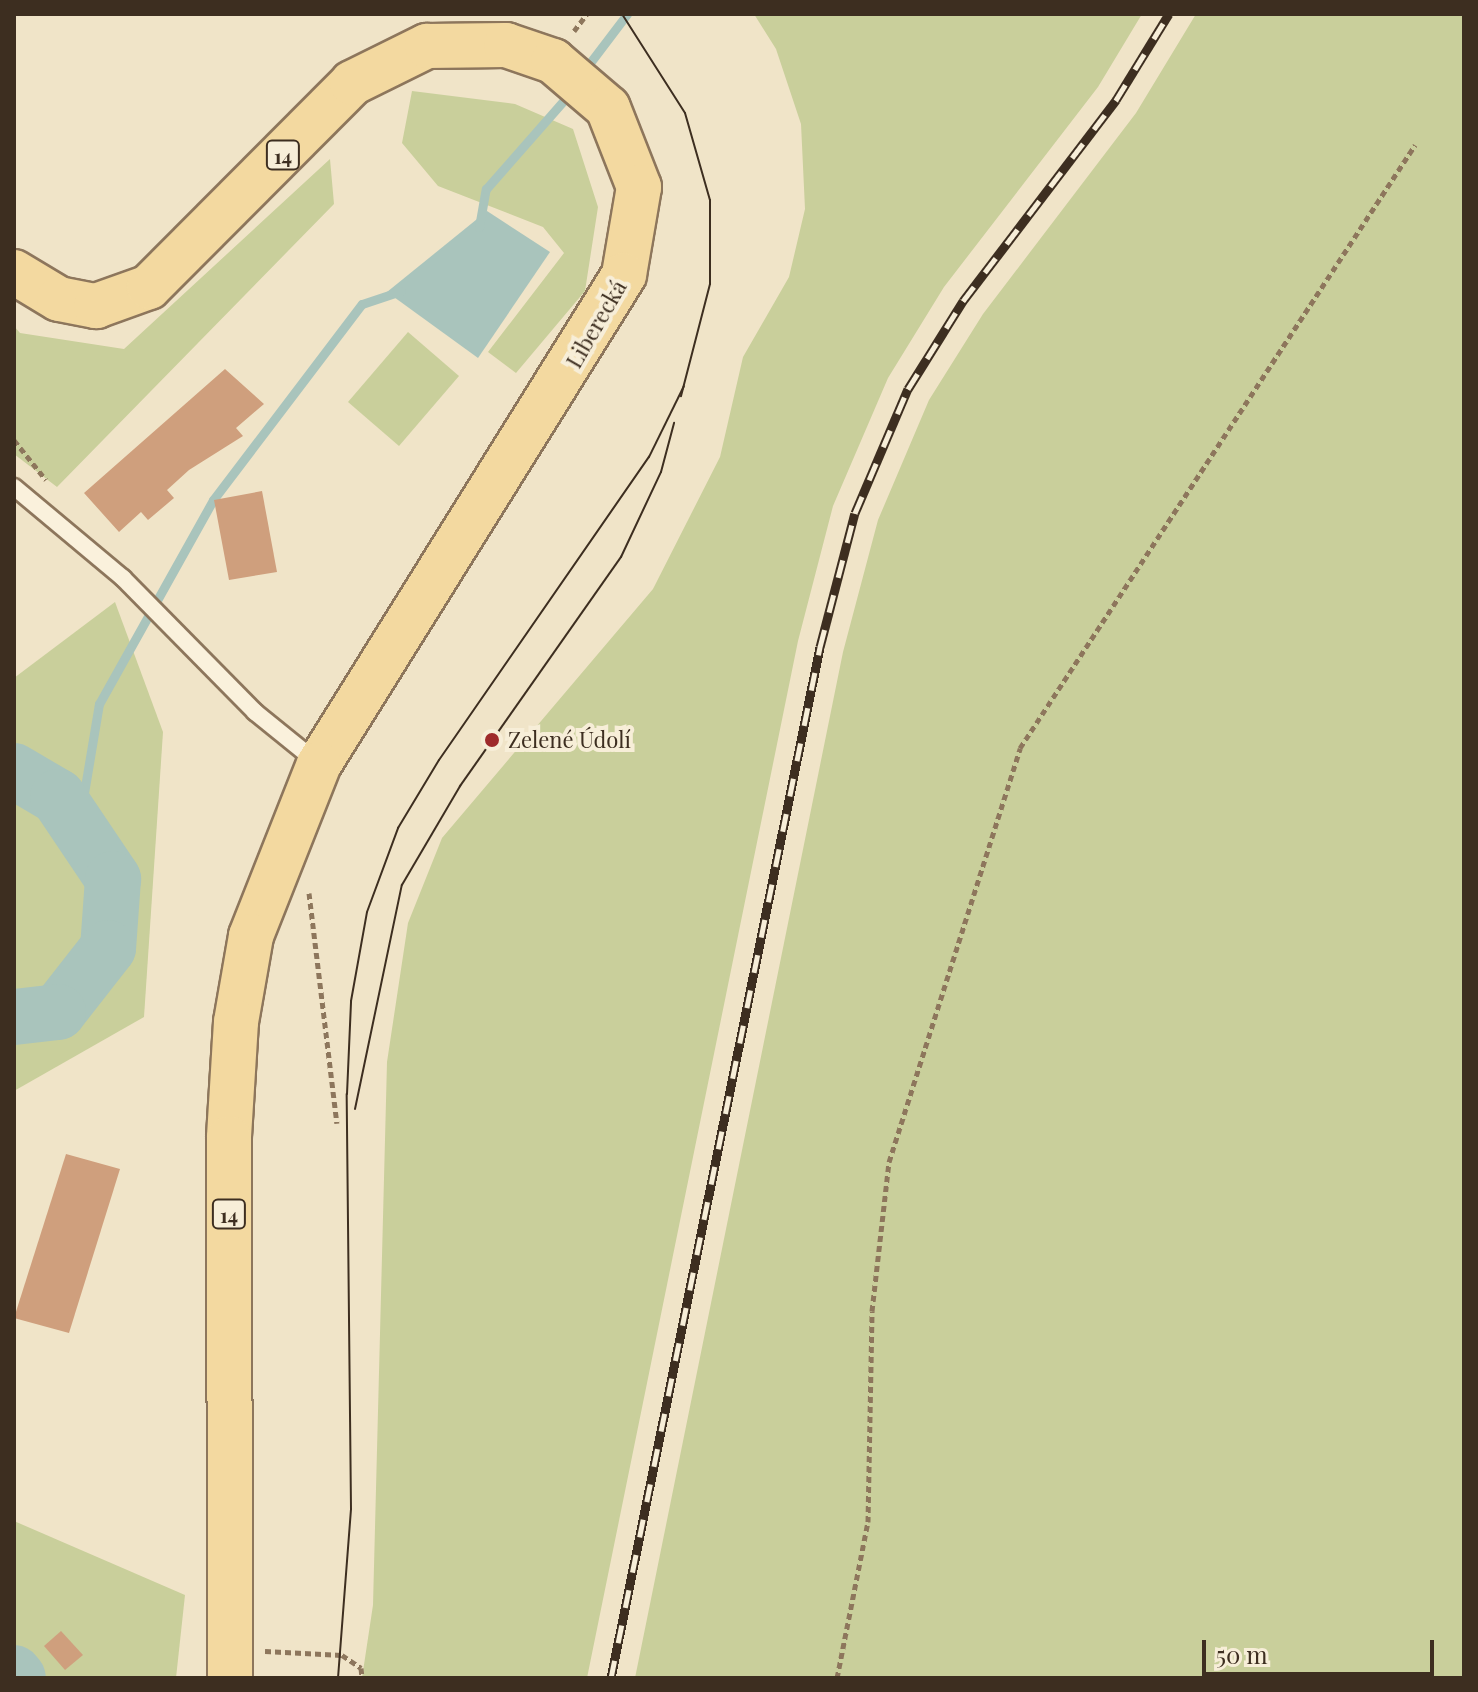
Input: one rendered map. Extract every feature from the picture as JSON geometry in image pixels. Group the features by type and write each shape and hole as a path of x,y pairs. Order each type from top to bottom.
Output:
{"main road":[{"name":"Liberecká","path":"14,272 77,304 125,300 149,287 352,83 401,55 427,46 506,45 587,86 620,129 639,187 624,275 319,764"},
{"name":"14","path":"231,1667 228,1264 236,1022 251,936 284,839 319,764"}],"lane":[{"path":"14,487 123,578 255,712 319,764"}],"path":[{"path":"837,1678 868,1522 872,1311 889,1162 1020,748 1415,145"},
{"path":"284,839 306,875 337,1123"},
{"path":"231,1667 288,1648 342,1655 362,1678"}],"green space":[{"path":"754,14 1142,14 1098,87 944,287 888,378 833,506 798,641 587,1678 362,1678 373,1605 387,1062 408,923 442,838 653,589 720,457 743,357 789,277 805,209 801,124 776,49"},
{"path":"1196,14 1464,14 1464,1678 635,1678 843,652 878,520 929,400 983,314 1136,113"},
{"path":"412,91 515,104 573,129 598,207 585,291 516,373 488,352 564,253 543,227 438,186 402,143"},
{"path":"330,159 334,204 57,487 14,454 14,326 20,333 124,349"},
{"path":"408,332 459,376 399,446 348,402"},
{"path":"115,602 163,732 144,1017 14,1091 14,678"},
{"path":"14,1521 185,1595 176,1678 14,1678"}],"water":[{"path":"487,211 550,252 478,358 387,292"}],"building":[{"path":"225,369 264,404 236,428 243,436 189,470 167,490 174,498 148,520 141,512 119,532 84,493"},
{"path":"262,491 277,572 229,580 214,500"},
{"path":"66,1154 120,1169 69,1333 14,1318"},
{"path":"61,1631 83,1655 65,1670 44,1646"}],"waterway":[{"path":"583,72 627,14"},
{"path":"479,227 486,189 572,91"},
{"path":"79,823 99,704 213,500 362,304 401,291"},
{"path":"14,771 58,797 113,879 108,948 58,1012 14,1017"},
{"path":"14,1673 18,1678"}],"tram line":[{"path":"622,14 685,113 710,200 710,284 681,396"},
{"path":"338,1678 351,1509 347,1094 351,1001 367,912 398,828 439,760 649,457 684,386"},
{"path":"355,1109 402,885 460,786 621,557 661,472 674,423"}],"railway":[{"path":"611,1678 820,647 855,513 908,389 963,301 1116,100 1169,14"}],"place":[{"name":"Zelené Údolí","path":"492,740"}]}
